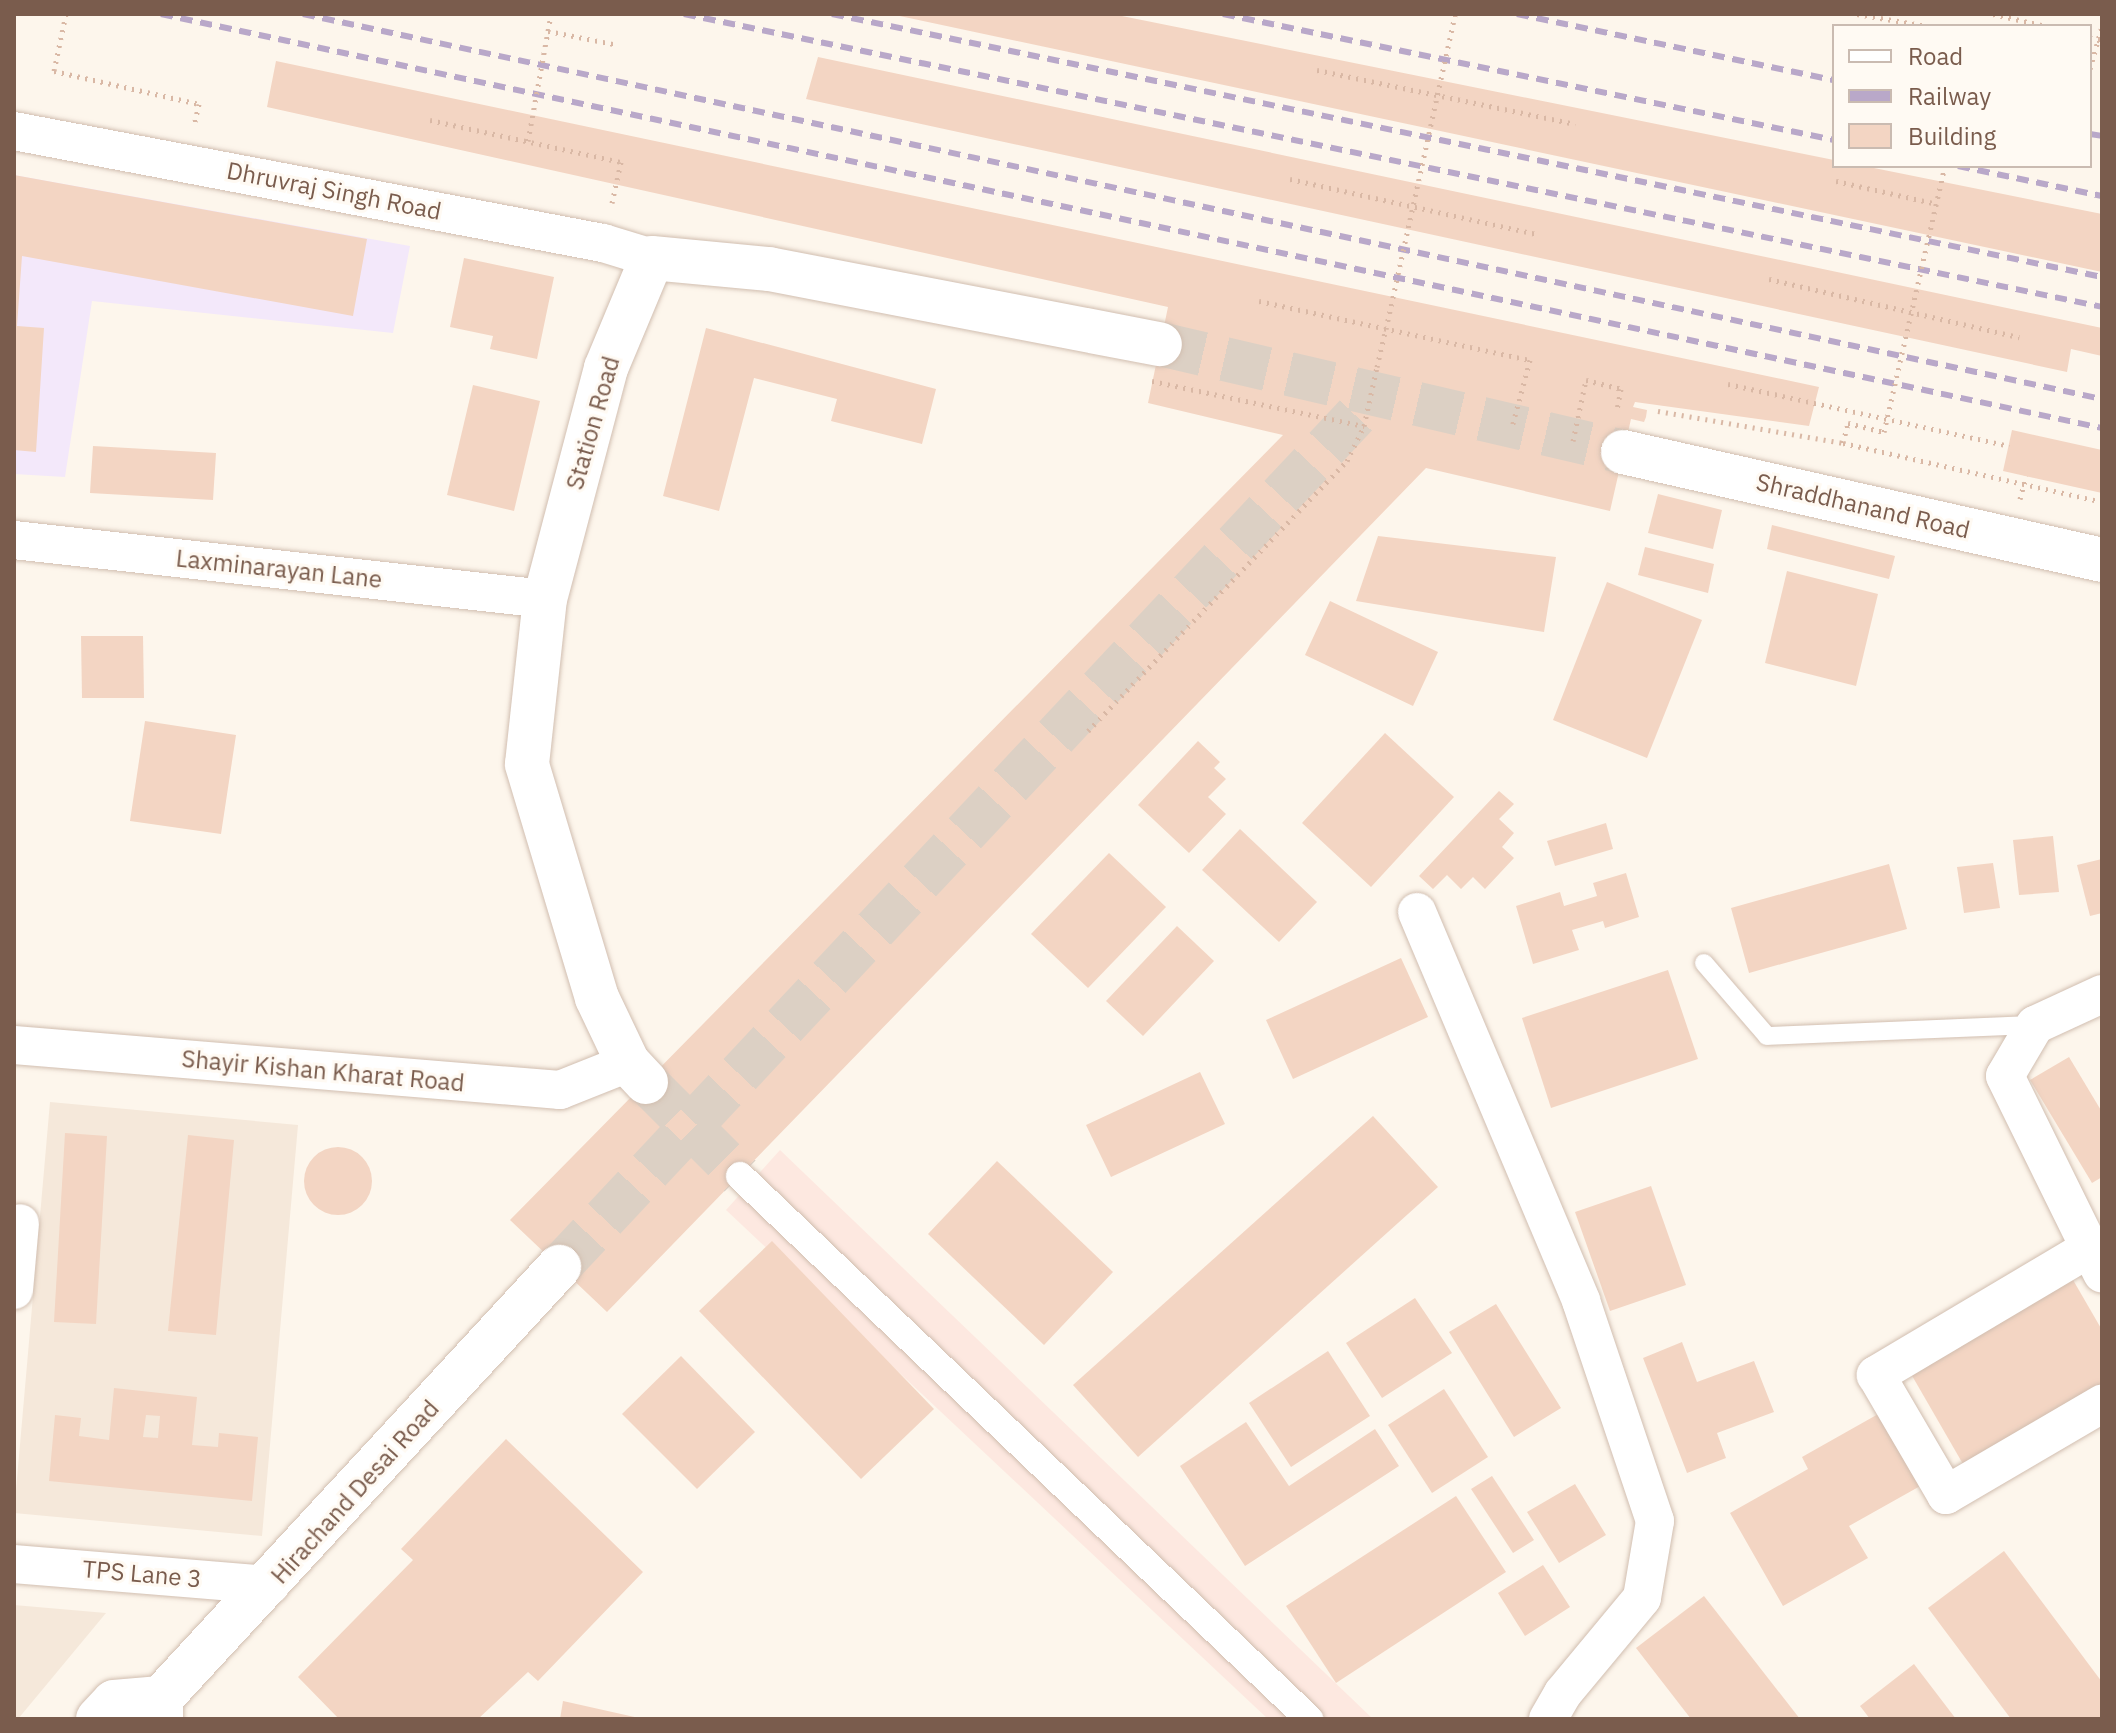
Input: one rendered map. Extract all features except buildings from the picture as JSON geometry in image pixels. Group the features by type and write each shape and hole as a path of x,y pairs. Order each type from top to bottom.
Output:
{"street":[{"name":"Dhruvraj Singh Road","path":"14,131 572,237 652,258"},
{"path":"652,258 769,269 1156,362"},
{"name":"Station Road","path":"637,1073 597,998 527,764 545,599 606,368 652,258"},
{"name":"Shraddhanand Road","path":"1623,452 2102,560"},
{"name":"Laxminarayan Lane","path":"14,540 545,599"},
{"path":"1417,912 1581,1301 1655,1521 1642,1598 1563,1693 1548,1719"},
{"path":"2102,994 2035,1025 2005,1076 2095,1261 1876,1375 1946,1495 2102,1404"},
{"name":"Shayir Kishan Kharat Road","path":"14,1045 560,1090 637,1073"},
{"path":"740,1176 1309,1719"},
{"path":"14,1290 20,1223"},
{"name":"Hirachand Desai Road","path":"161,1708 559,1267"},
{"name":"TPS Lane 3","path":"14,1564 270,1585"},
{"path":"98,1719 114,1702 161,1708"}],"lane":[{"path":"1704,963 1767,1036 2035,1025"}],"path":[{"path":"66,14 54,71 199,104"},
{"path":"528,141 551,14"},
{"path":"1088,731 1347,461 1364,426 1455,14"},
{"path":"1857,14 1915,24"},
{"path":"1993,14 2020,23"},
{"path":"2092,62 2102,26"},
{"path":"548,31 618,45"},
{"path":"1317,70 1575,124"},
{"path":"430,120 621,162"},
{"path":"1843,443 1848,423 1884,432 1945,168"},
{"path":"1290,179 1536,234"},
{"path":"1836,181 1937,204"},
{"path":"1769,279 2019,337"},
{"path":"1259,301 1530,360 1512,427"},
{"path":"1156,362 1364,426"},
{"path":"1573,441 1586,380 1621,389"},
{"path":"1728,384 2009,446"},
{"path":"1658,411 1843,443 2102,502"}],"shaded area":[{"path":"14,175 410,246 393,333 92,301 65,477 14,474"},
{"path":"50,1102 298,1125 262,1536 14,1513"},
{"path":"780,1150 1373,1719 1268,1719 726,1210"},
{"path":"14,1605 106,1613 18,1719 14,1719"}],"tunnel":[{"path":"1160,344 1623,452"},
{"path":"559,1267 1375,395"},
{"path":"646,1082 740,1176"}],"railway":[{"path":"161,14 2102,428"},
{"path":"303,14 2102,399"},
{"path":"684,14 2102,307"},
{"path":"832,14 2102,277"},
{"path":"1223,14 1832,140"},
{"path":"1517,14 1832,80"},
{"path":"2092,134 2102,136"},
{"path":"1968,168 2102,196"}]}
